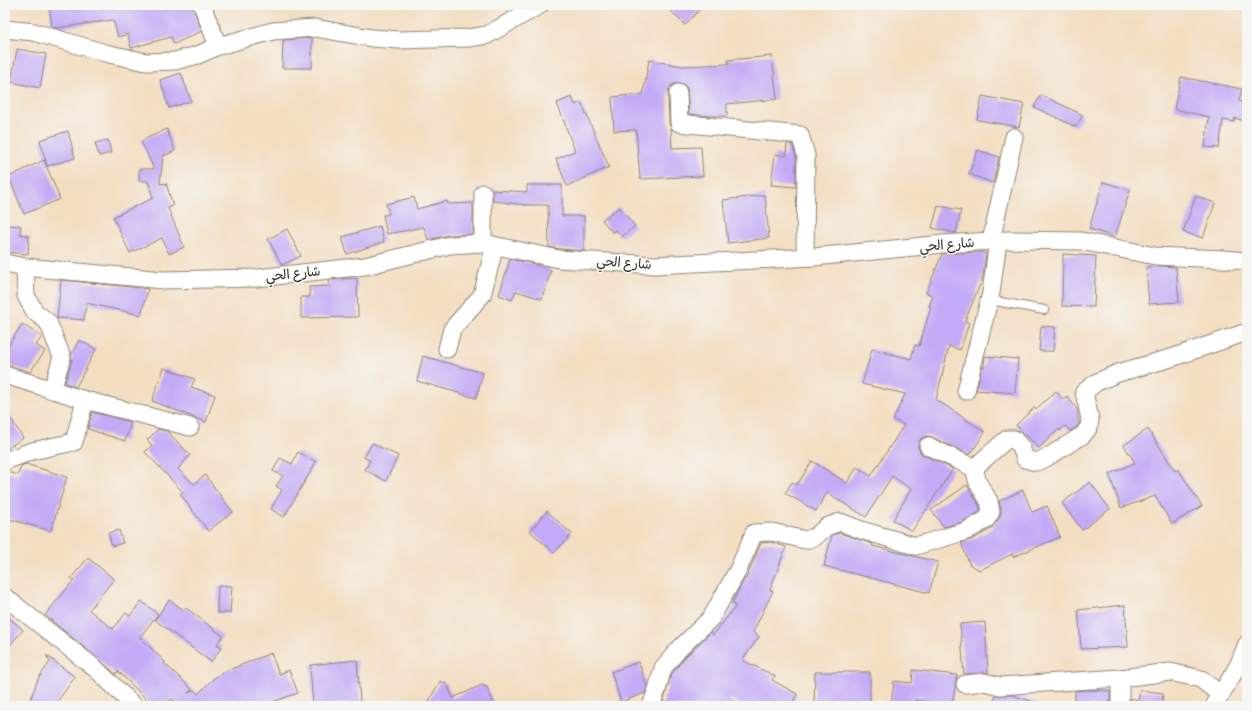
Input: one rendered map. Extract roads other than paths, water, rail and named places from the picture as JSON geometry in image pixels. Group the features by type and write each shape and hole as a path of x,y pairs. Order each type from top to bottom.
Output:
{"street":[{"path":"202,5 218,46"},
{"path":"5,29 34,32 105,53 146,62 175,61 218,46 273,31 315,28 364,37 399,40 468,38 487,35 540,5"},
{"path":"678,93 679,123 800,135 806,154 805,257"},
{"path":"966,391 989,300 994,241 1014,137"},
{"path":"447,349 452,329 482,295 492,257 488,244 482,193"},
{"name":"شارع الحي","path":"5,263 25,267 163,280 257,278 366,266 450,246 488,244 559,259 655,265 805,257 943,244 994,241 1080,242 1155,256 1247,261"},
{"path":"25,267 26,296 35,312 48,322 62,357 52,390"},
{"path":"974,468 1007,439 1014,439 1021,447 1025,460 1036,462 1046,458 1083,435 1089,426 1090,418 1084,392 1097,382 1118,373 1171,358 1247,332"},
{"path":"5,375 85,400 190,427"},
{"path":"5,461 32,451 74,442 85,400"},
{"path":"651,706 663,668 678,650 711,618 738,570 754,533 772,532 805,540 815,537 826,528 840,522 864,531 916,546 966,531 986,520 991,512 989,501 978,483 974,468 928,446"},
{"path":"5,597 96,669 134,706"},
{"path":"965,684 984,682 1000,686 1120,678 1170,672 1201,680 1217,701 1239,664 1247,644"},
{"path":"1120,678 1120,706"}],"lane":[{"path":"989,300 1044,310"}]}
